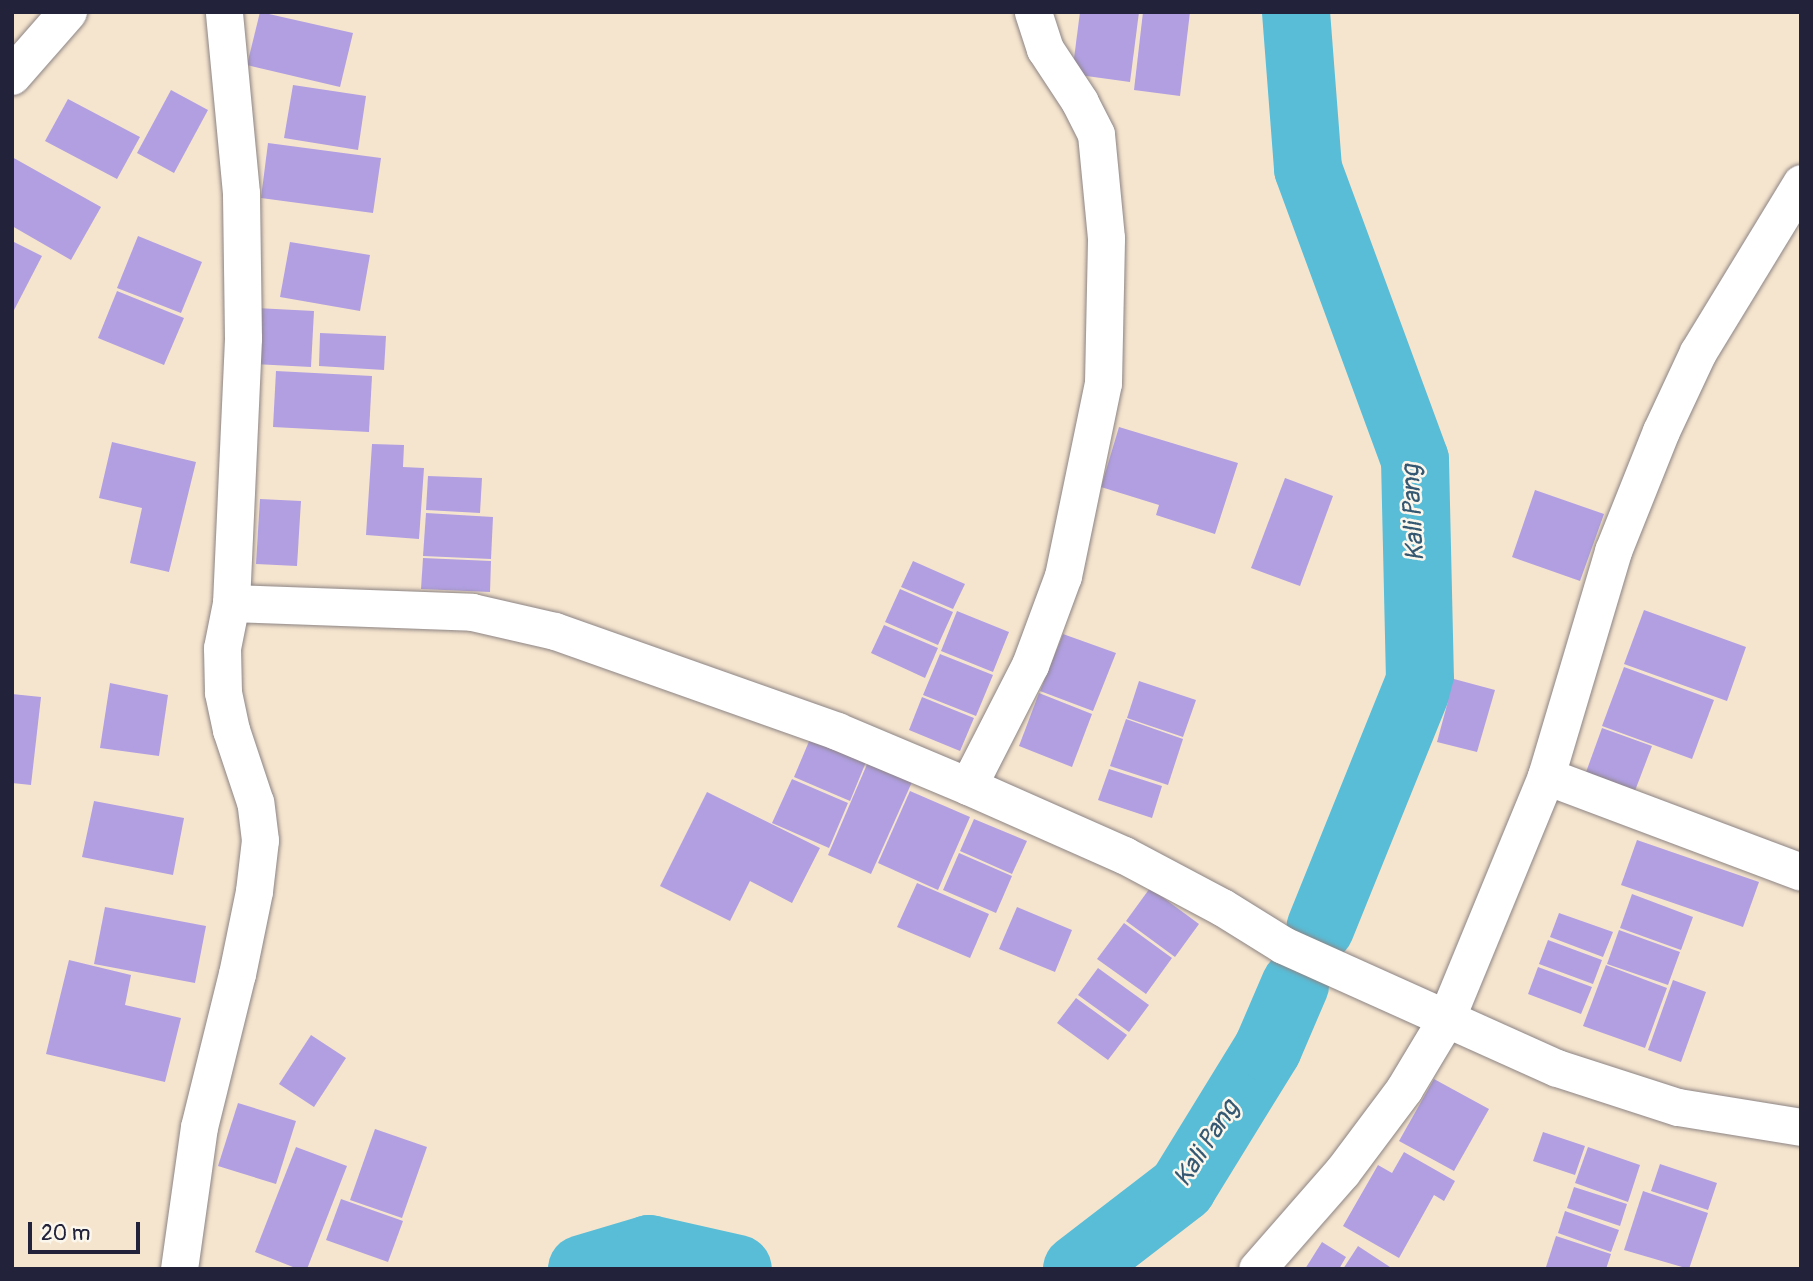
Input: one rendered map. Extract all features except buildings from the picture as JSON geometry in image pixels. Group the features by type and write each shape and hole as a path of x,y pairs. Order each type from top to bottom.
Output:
{"street":[{"path":"12,76 68,12"},
{"path":"178,1269 199,1127 237,974 254,891 260,840 248,772 231,730 223,692 222,649 231,603 243,338 241,192 224,12"},
{"path":"968,786 1030,665 1063,576 1103,383 1106,238 1096,134 1080,102 1045,49 1033,12"},
{"path":"1256,1269 1342,1172 1404,1089 1446,1019 1546,776 1613,551 1661,431 1698,352 1801,183"},
{"path":"231,603 472,612 555,631 837,731 968,786 1124,855 1222,907 1283,945 1557,1068 1678,1107 1801,1127"},
{"path":"1546,776 1801,872"}],"waterway":[{"name":"Kali Pang","path":"1296,12 1308,169 1415,460 1420,681 1320,928"},
{"name":"Kali Pang","path":"1077,1269 1182,1188 1268,1048 1295,985"},
{"name":"Kali Pang","path":"582,1269 649,1249 738,1269"}]}
